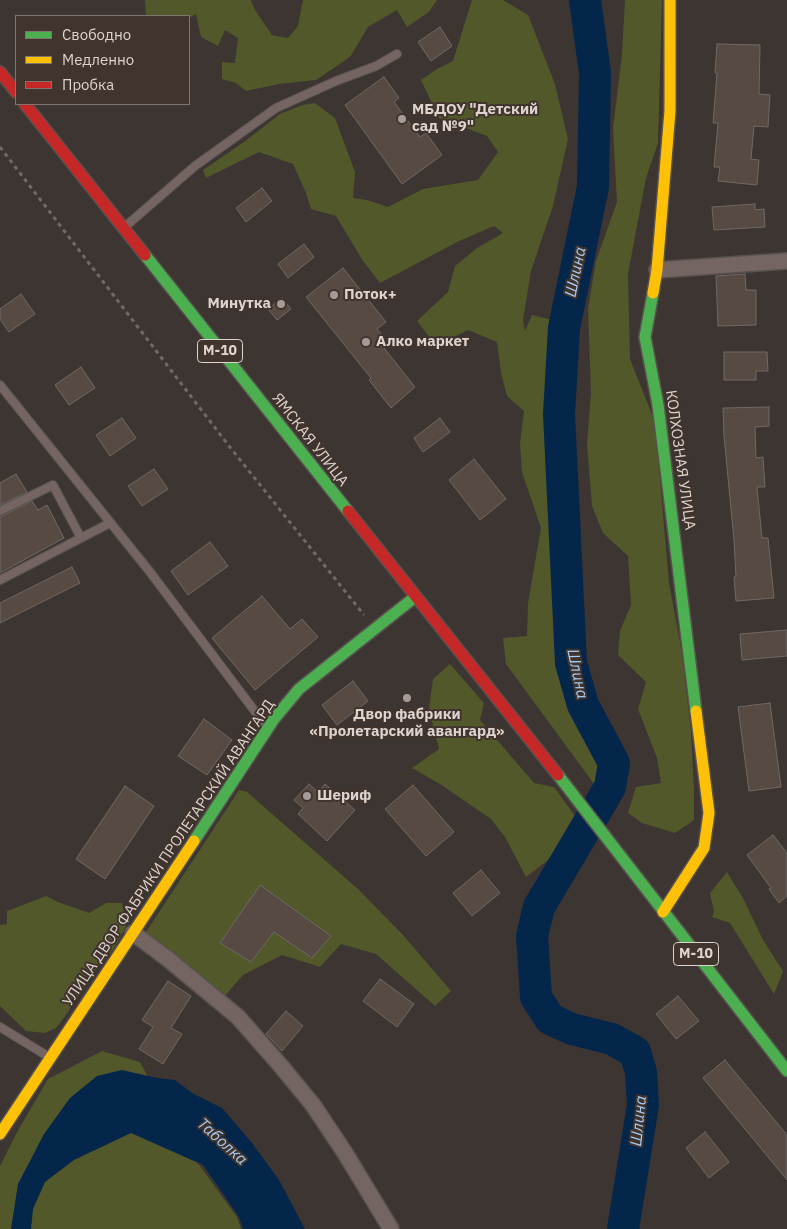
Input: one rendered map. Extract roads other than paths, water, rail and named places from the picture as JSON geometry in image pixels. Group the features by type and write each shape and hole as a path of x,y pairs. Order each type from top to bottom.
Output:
{"main road":[{"name":"КОЛХОЗНАЯ УЛИЦА","path":"663,912 704,848 709,813 658,405 645,337 657,270 670,111 670,0"},
{"path":"0,72 15,91"},
{"name":"ЯМСКАЯ УЛИЦА","path":"26,105 606,837 663,912"},
{"name":"УЛИЦА ДВОР ФАБРИКИ ПРОЛЕТАРСКИЙ АВАНГАРД","path":"0,1134 268,728 298,689 415,598"},
{"name":"М-10","path":"663,912 787,1071"}],"street":[{"path":"657,270 787,261"},
{"path":"132,933 168,958 238,1017 281,1066 313,1106 345,1153 391,1229"}],"lane":[{"path":"123,228 195,166 276,108 336,81 376,66 397,54"},
{"path":"0,385 150,572 268,728"},
{"path":"0,511 53,485 81,538"},
{"path":"0,580 110,523"},
{"path":"0,1027 50,1058"}],"water":[{"name":"Таболка","path":"122,1070 175,1080 192,1093 222,1108 252,1143 279,1180 305,1229 243,1229 239,1217 203,1165 131,1133 74,1160 45,1182 33,1209 31,1229 11,1229 18,1184 44,1134 70,1098 97,1076"}],"waterway":[{"name":"Шлина","path":"585,0 595,73 593,187 564,328 559,414 571,663 583,705 614,763 610,787 539,907 532,936 536,997 550,1019 572,1029 612,1039 635,1052 641,1072 643,1105 623,1229"}],"place":[{"name":"МБДОУ \"Детский сад №9\"","path":"402,119"},
{"name":"Поток+","path":"334,295"},
{"name":"Минутка","path":"281,304"},
{"name":"Алко маркет","path":"366,342"},
{"name":"Двор фабрики «Пролетарский авангард»","path":"407,698"},
{"name":"Шериф","path":"307,796"}]}
